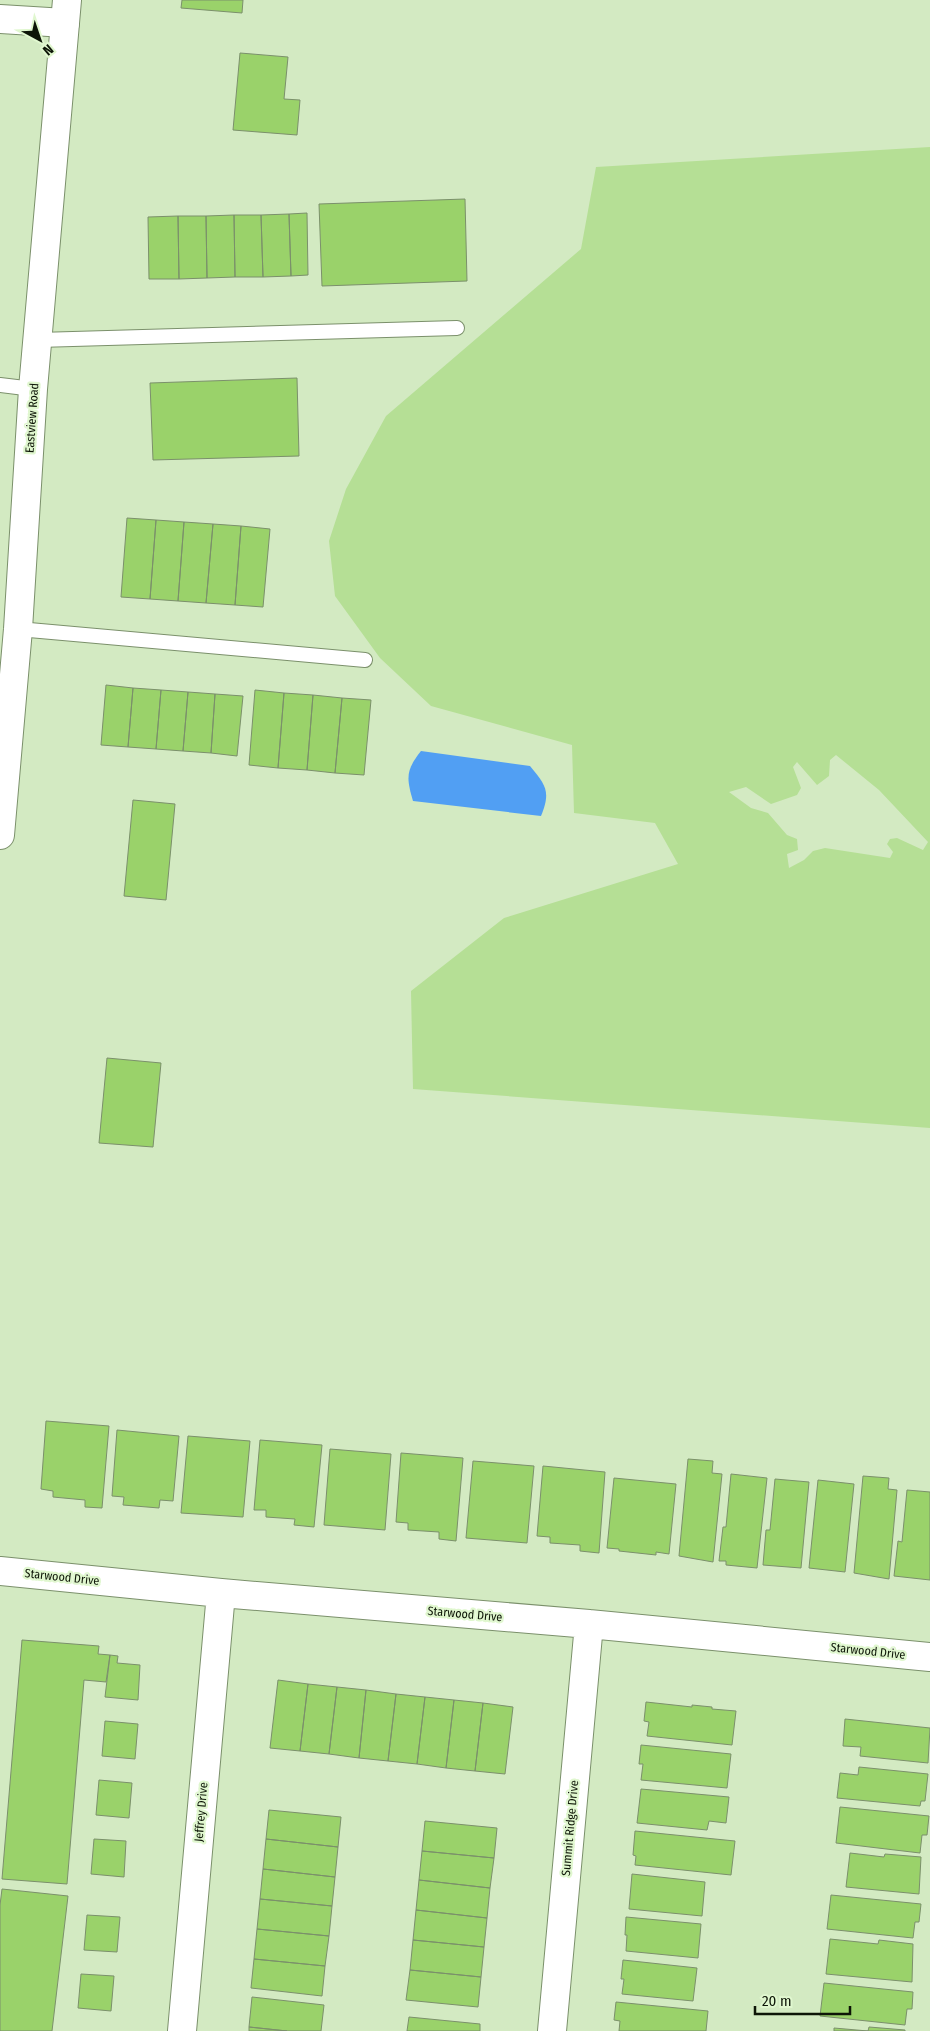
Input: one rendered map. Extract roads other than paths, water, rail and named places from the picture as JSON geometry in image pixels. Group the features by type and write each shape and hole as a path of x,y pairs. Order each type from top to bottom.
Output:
{"street":[{"path":"0,19 66,11"},
{"name":"Eastview Road","path":"0,835 18,629 34,389 66,11"},
{"name":"Starwood Drive","path":"0,1571 930,1657"},
{"name":"Jeffrey Drive","path":"182,2031 222,1593"},
{"name":"Summit Ridge Drive","path":"552,2031 589,1624"}],"lane":[{"path":"38,340 457,328"},
{"path":"0,385 34,389"},
{"path":"18,629 365,660"}],"water":[{"path":"421,751 530,766 540,778 545,789 546,801 541,816 413,801 408,780 412,763"}]}
